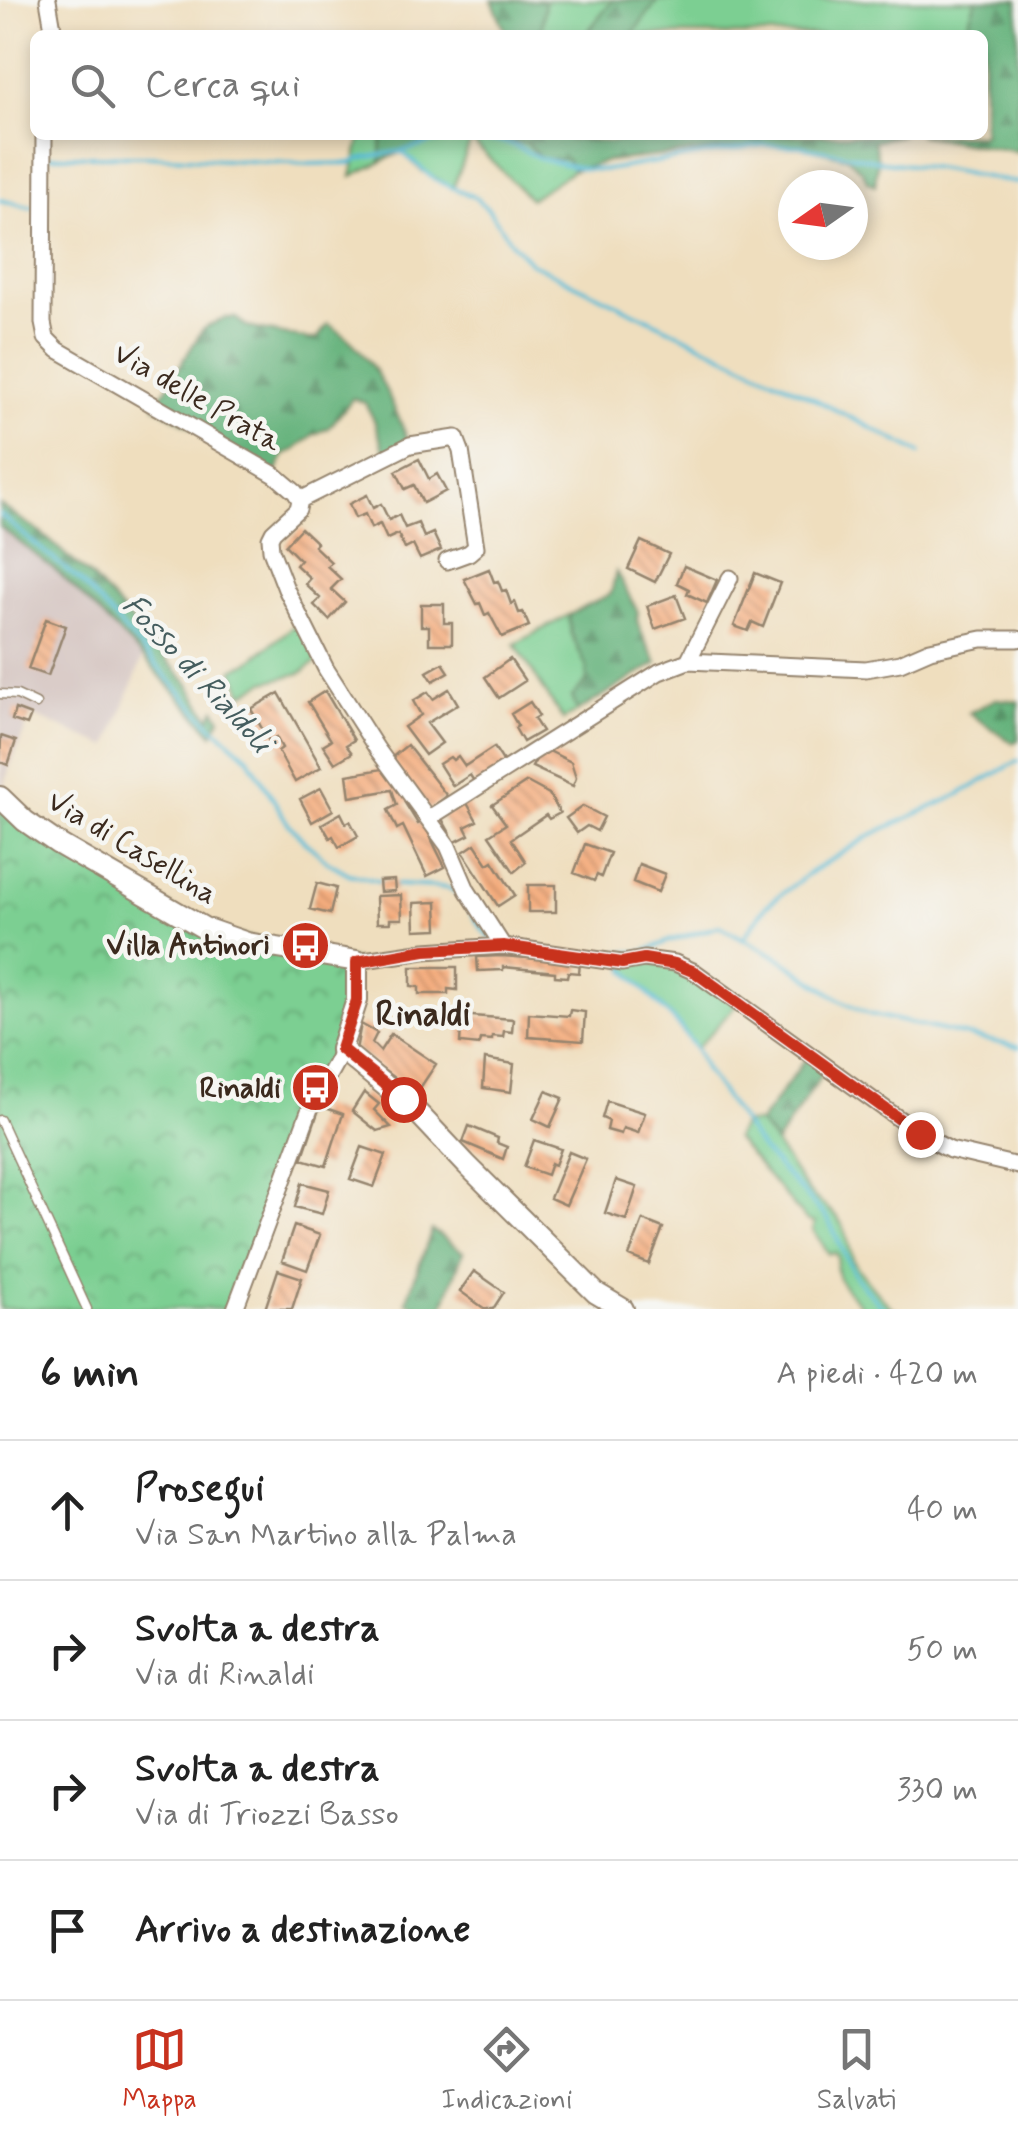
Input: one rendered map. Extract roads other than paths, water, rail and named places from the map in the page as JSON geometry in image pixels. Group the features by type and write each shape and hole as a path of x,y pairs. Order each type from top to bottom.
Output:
{"street":[{"path":"48,0 53,30"},
{"name":"Via delle Prata","path":"44,140 46,338 58,350 275,475 300,500"},
{"path":"447,561 469,553 476,546 456,438 410,445 300,500 298,509 270,538 286,589 326,669 448,846 467,890 503,946"},
{"path":"688,661 730,578"},
{"path":"430,818 659,672 688,661 866,669 900,664 930,650 982,639 1018,639"},
{"name":"Via di Casellina","path":"0,797 57,843 204,928 247,943 357,962"},
{"path":"235,1309 311,1106 341,1049 357,1000 357,962 425,950 503,946 622,963 644,959 675,964 695,972 920,1134 950,1150 1018,1166"},
{"path":"341,1049 417,1112 596,1293 623,1309"}],"lane":[{"path":"0,694 17,695 36,704"},
{"path":"0,1120 87,1309"}],"waterway":[{"path":"49,156 351,163 439,140"},
{"path":"486,140 500,141 542,159 585,169 606,170 763,145 800,146 1018,183"},
{"path":"401,151 435,180 476,198 531,263 920,453"},
{"path":"0,200 41,207"},
{"name":"Fosso di Rialdoli","path":"0,515 79,580 210,724 248,757 287,822 304,841 349,874 383,882"},
{"path":"743,939 766,906 808,874 873,834 956,796 1018,761"},
{"path":"392,884 456,892 492,939"},
{"path":"600,953 643,952 720,926 869,1014 1018,1047"},
{"name":"Fosso di Rialdoli","path":"626,965 626,970 680,1027 762,1150 828,1219 856,1278 884,1309"}],"place":[{"name":"Villa Antinori","path":"305,945"},
{"name":"Rinaldi","path":"316,1088"}],"district":[{"name":"Rinaldi","path":"423,1015"}]}
